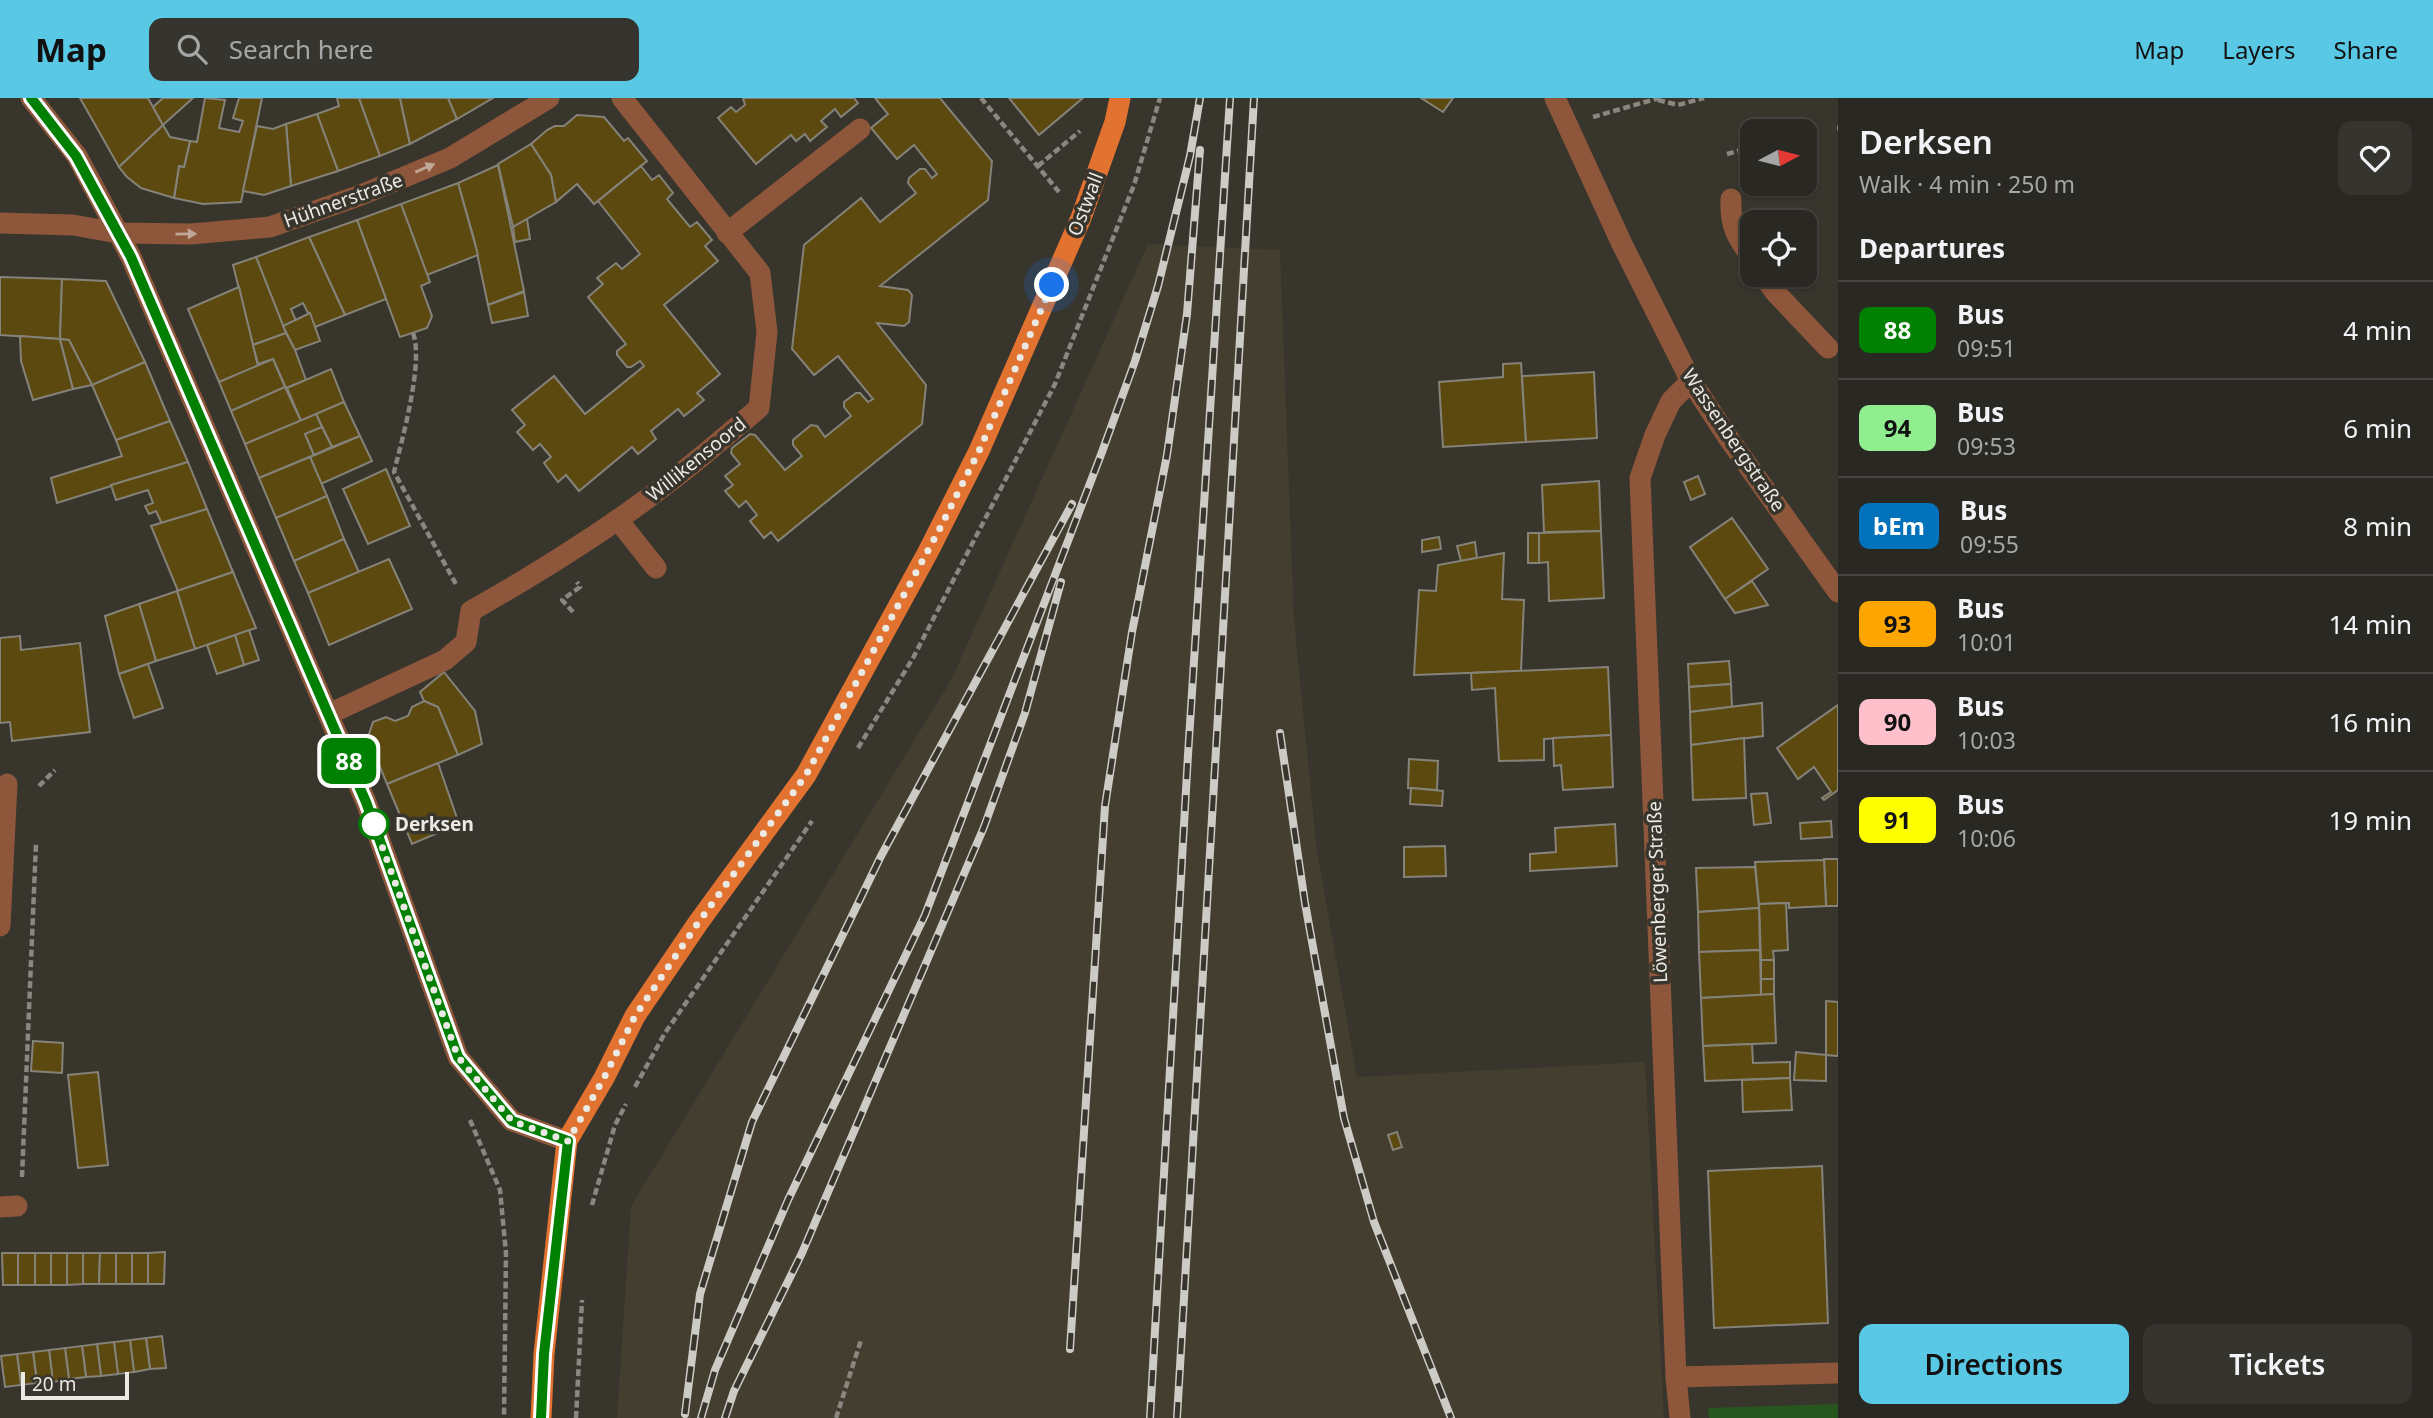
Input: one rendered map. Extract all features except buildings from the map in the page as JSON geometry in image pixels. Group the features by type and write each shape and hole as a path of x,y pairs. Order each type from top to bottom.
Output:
{"main road":[{"name":"Ostwall","path":"541,1418 544,1354 568,1141 635,1016 698,923 806,775 928,552 979,451 1081,218 1115,122 1120,98"}],"street":[{"path":"31,98 76,156 131,257 366,802 458,1057 512,1121 568,1141"},
{"name":"Hühnerstraße","path":"0,223 73,225 118,233 191,234 270,227 361,195 450,158 549,98"},
{"name":"Willikensoord","path":"471,611 618,520 669,483 759,408 766,332 760,274 622,98"},
{"name":"Wassenbergstraße","path":"1555,98 1622,244 1691,381 1838,593"},
{"path":"727,233 860,130"},
{"path":"1731,199 1730,217 1735,235 1740,242"},
{"path":"1771,287 1828,348"},
{"name":"Löwenberger Straße","path":"1680,1418 1676,1377 1640,478 1655,435 1671,401 1691,381"},
{"path":"618,520 656,568"},
{"path":"329,713 445,660 466,642 471,611"},
{"path":"0,926 7,784"},
{"path":"1676,1377 1838,1373"}],"path":[{"path":"981,98 1081,218"},
{"path":"1607,114 1658,99 1678,105 1704,98"},
{"path":"1727,154 1740,150"},
{"path":"412,333 417,345 408,417 394,472 471,611"},
{"path":"573,612 562,600 580,587"},
{"path":"38,797 39,783 55,769"},
{"path":"22,1177 37,838"},
{"path":"468,1107 470,1120 500,1190 506,1253 504,1418"},
{"path":"836,1418 861,1340"}],"shaded area":[{"path":"1148,244 1280,250 1294,619 1317,851 1357,1077 1645,1062 1664,1418 617,1418 631,1206 951,680"}],"green space":[{"path":"1838,1404 1838,1418 1709,1418 1708,1408"}],"railway":[{"path":"701,1418 715,1370 788,1200 925,915 1102,452 1135,361 1158,286 1190,156 1200,98"},
{"path":"1150,1418 1188,755 1230,98"},
{"path":"1177,1418 1254,98"},
{"path":"1070,1349 1105,806 1132,632 1167,455 1187,314 1200,150"},
{"path":"685,1414 700,1294 752,1122 881,856 1072,504"},
{"path":"725,1418 734,1391 802,1253 984,827 1025,713 1061,582"},
{"path":"1280,733 1305,903 1344,1118 1374,1222 1451,1418"}],"bus line":[{"name":"88","path":"31,98 76,156 131,257 366,802 458,1057 512,1121 568,1141 544,1354 541,1418"}],"place":[{"name":"Derksen","path":"374,824"}],"route":[{"path":"374,824 458,1057 512,1121 568,1141 635,1016 698,923 806,775 928,552 979,451 1052,285"}]}
